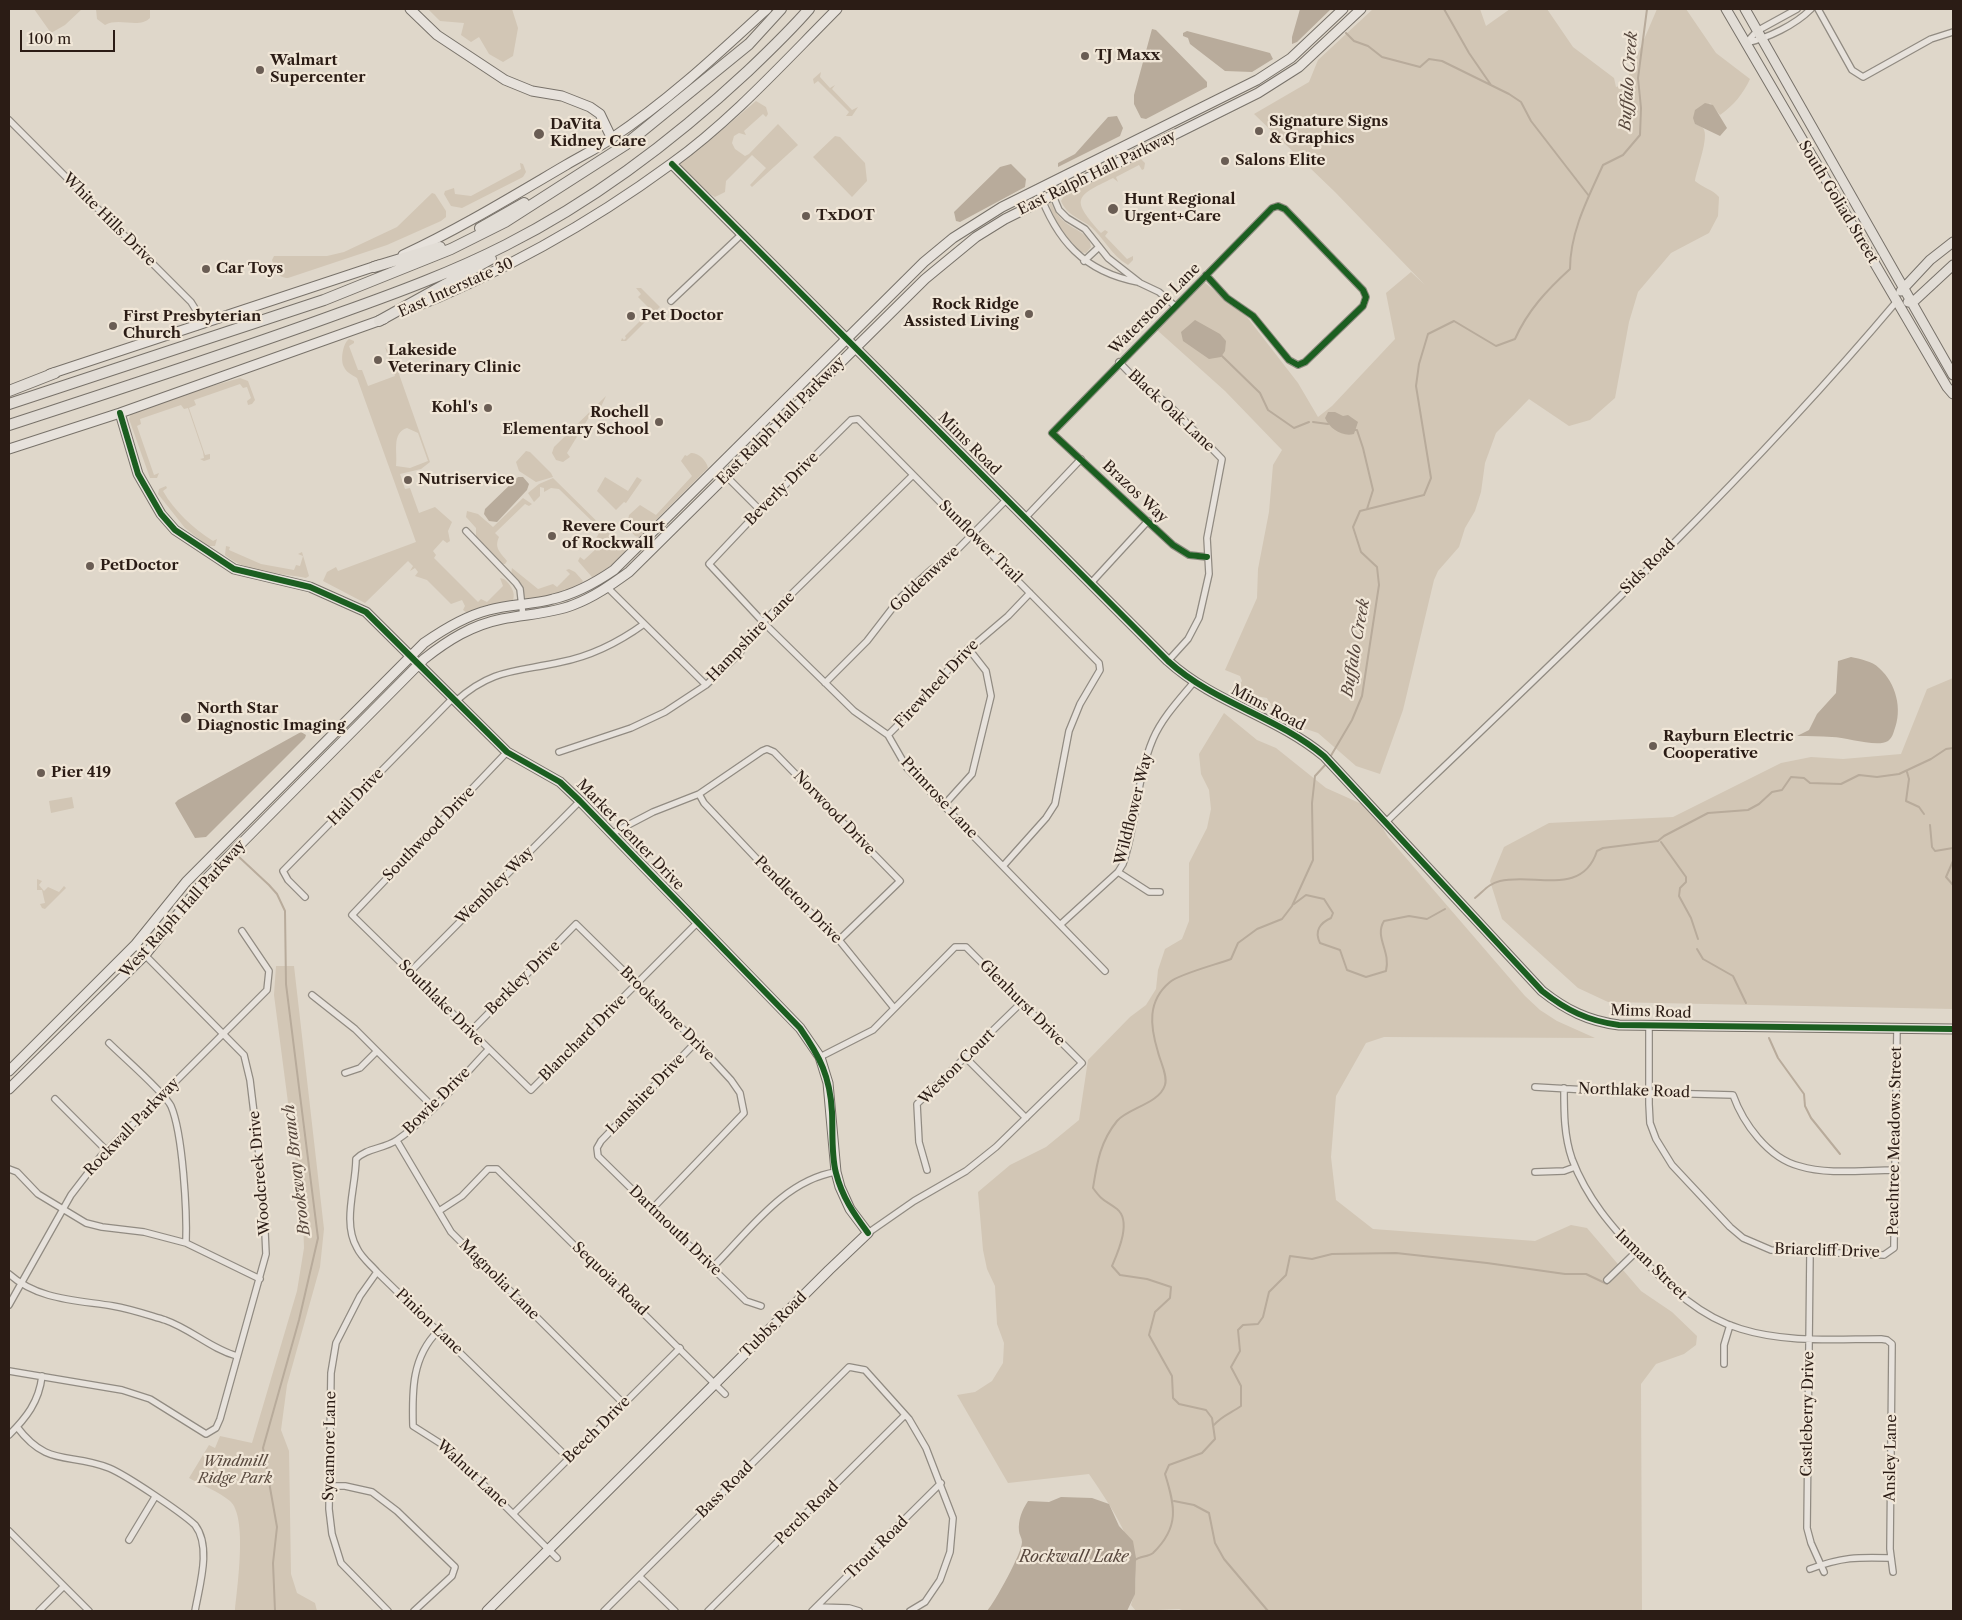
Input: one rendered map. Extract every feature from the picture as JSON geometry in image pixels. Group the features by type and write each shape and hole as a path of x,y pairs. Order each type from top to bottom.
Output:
{"highway":[{"path":"9,404 324,300 451,249 505,222 625,145 749,44 781,9"},
{"path":"379,321 542,230 592,196 686,127 732,87 809,9"},
{"path":"374,268 432,250 464,237 577,173 626,138 650,125"},
{"path":"9,425 281,335 396,293 505,246 592,196"},
{"path":"9,391 55,373"}],"main road":[{"path":"410,9 437,35 462,54 504,80 532,91 562,96 590,107 600,114 612,139"},
{"path":"9,387 374,268 432,241 452,228 538,183 612,139 700,70 767,9"},
{"name":"East Interstate 30","path":"9,449 120,413 379,321 453,292 529,255 590,219 672,164 723,121 837,9"},
{"name":"East Ralph Hall Parkway","path":"410,656 424,643 459,622 487,610 552,600 574,592 614,570 848,340 924,262 953,238 1002,207 1257,80 1291,58 1343,9"},
{"name":"East Ralph Hall Parkway","path":"418,665 443,644 473,627 573,605 608,588 629,572 925,279 969,242 1005,219 1258,93 1298,67 1361,9"},
{"name":"South Goliad Street","path":"1726,9 1947,387 1953,394"},
{"name":"South Goliad Street","path":"1744,9 1953,375"},
{"path":"1291,58 1298,67"},
{"name":"Mims Road","path":"672,164 1168,660 1194,682 1283,727 1324,756 1387,821 1542,991 1559,1004 1593,1021 1619,1025 1953,1029"},
{"path":"1953,242 1930,260 1903,287 1897,301 1912,303 1953,265"},
{"name":"Market Center Drive","path":"120,413 138,474 147,493 175,530 234,569 310,586 366,612 507,752 554,778 580,801 800,1028 820,1057 828,1083 836,1172 850,1209 868,1233"},
{"name":"West Ralph Hall Parkway","path":"9,1071 135,945 186,882 410,656"},
{"name":"West Ralph Hall Parkway","path":"9,1089 145,955 205,880 418,665"},
{"name":"Tubbs Road","path":"487,1611 868,1233"}],"street":[{"path":"1746,43 1797,9"},
{"path":"1760,35 1805,15 1811,9"},
{"path":"1818,9 1852,70 1863,77 1931,39 1953,32"},
{"name":"White Hills Drive","path":"9,120 191,302 196,310 196,327"},
{"path":"1048,184 1059,210 1067,218 1085,229 1108,258 1140,282 1159,292 1175,306"},
{"path":"1038,189 1060,233 1084,261 1102,272 1140,282"},
{"name":"Waterstone Lane","path":"1052,434 1120,362 1272,208 1278,206 1285,209 1363,290 1366,297 1363,306 1305,362 1298,365 1289,360 1253,316 1227,298 1206,275"},
{"path":"671,302 743,233"},
{"path":"1084,261 1099,248"},
{"name":"Sids Road","path":"1387,821 1707,509 1869,335 1897,301"},
{"name":"Black Oak Lane","path":"1120,362 1146,390 1166,402 1222,459 1207,538 1207,557"},
{"name":"Sunflower Trail","path":"858,419 1099,663 1100,667 1069,731 1055,804 1046,818 1004,865"},
{"name":"Beverly Drive","path":"709,564 760,510 851,420 858,419"},
{"name":"Brazos Way","path":"1052,434 1173,545 1189,554 1207,557"},
{"path":"1026,517 1081,459"},
{"path":"718,468 760,510"},
{"name":"Hampshire Lane","path":"559,752 631,728 665,712 706,685 738,656 763,622 914,475"},
{"name":"Goldenwave","path":"825,683 867,641 901,597 932,569 951,556 1007,499"},
{"path":"1091,583 1148,521"},
{"path":"466,530 516,583 523,616"},
{"path":"1168,660 1188,639 1199,618 1209,574 1207,557"},
{"name":"Primrose Lane","path":"709,564 763,622 854,712 888,735 907,768 1004,865 1105,971"},
{"path":"608,588 706,685"},
{"name":"Firewheel Drive","path":"888,735 928,695 949,667 968,648 1008,616 1030,593"},
{"path":"455,699 491,676 508,671 562,662 606,648 644,624"},
{"path":"944,805 972,774 992,696 986,671 968,648"},
{"name":"Wildflower Way","path":"1061,924 1118,872 1125,858 1141,780 1153,738 1165,718 1194,682"},
{"name":"Hail Drive","path":"306,897 288,880 283,871 455,699"},
{"name":"Norwood Drive","path":"698,794 766,750 774,752 900,881 839,940"},
{"name":"Southwood Drive","path":"352,915 507,752"},
{"path":"611,834 653,812 698,794"},
{"name":"Pendleton Drive","path":"698,794 704,803 773,876 839,940 894,1008"},
{"name":"Wembley Way","path":"410,972 580,801"},
{"path":"1118,872 1149,892 1160,892"},
{"name":"Southlake Drive","path":"352,915 531,1090"},
{"name":"Blanchard Drive","path":"531,1090 697,923"},
{"name":"Brookshore Drive","path":"576,924 696,1042 731,1080 740,1093 744,1113 652,1209"},
{"name":"Berkley Drive","path":"471,1031 576,924"},
{"name":"Rockwall Parkway","path":"9,1305 82,1179 107,1151 264,994 269,982 269,971 242,931"},
{"name":"Woodcreek Drive","path":"42,1376 110,1386 150,1399 206,1434 216,1428 220,1418 266,1254 266,1231 250,1080 244,1055 135,945"},
{"name":"Glenhurst Drive","path":"894,1008 954,947 966,947 1082,1063"},
{"path":"312,995 355,1029 433,1107"},
{"name":"Weston Court","path":"927,1170 919,1142 917,1104 1021,1002"},
{"path":"820,1057 873,1030 894,1008"},
{"name":"Briarcliff Drive","path":"1648,1026 1650,1123 1663,1154 1730,1226 1743,1238 1771,1250 1884,1255 1890,1252"},
{"name":"Peachtree Meadows Street","path":"1890,1252 1894,1248 1897,1028"},
{"name":"Lanshire Drive","path":"597,1148 601,1140 696,1042"},
{"path":"110,1043 171,1107 178,1138 186,1214 186,1243"},
{"name":"Bowie Drive","path":"356,1159 362,1153 397,1140 433,1107 488,1050"},
{"path":"345,1072 360,1068 377,1051"},
{"path":"965,1057 1026,1118"},
{"name":"Tubbs Road","path":"868,1233 914,1201 966,1171 996,1147 1082,1063"},
{"name":"Northlake Road","path":"1535,1087 1733,1095 1741,1115 1750,1129 1786,1161 1814,1169 1895,1170"},
{"name":"Inman Street","path":"1564,1088 1567,1141 1575,1167 1592,1202 1607,1222 1673,1291 1697,1309 1730,1325 1765,1335 1881,1339 1892,1344"},
{"path":"55,1099 107,1151"},
{"name":"Magnolia Lane","path":"397,1140 451,1232 623,1403"},
{"name":"Dartmouth Drive","path":"597,1148 598,1156 746,1301 761,1306"},
{"name":"Pinion Lane","path":"356,1159 356,1179 350,1225 356,1248 377,1272 568,1458"},
{"name":"Sequoia Road","path":"439,1211 462,1196 488,1169 493,1167 725,1394"},
{"path":"1535,1172 1564,1171 1575,1167"},
{"path":"9,1168 17,1172 38,1194 86,1223 144,1232 186,1243 260,1279"},
{"path":"712,1268 787,1192 819,1174 836,1172"},
{"path":"1607,1280 1636,1252"},
{"name":"Castleberry Drive","path":"1810,1253 1807,1528 1824,1572"},
{"name":"Sycamore Lane","path":"377,1272 360,1296 336,1343 331,1373 330,1523 341,1563 388,1611"},
{"path":"9,1274 21,1285 51,1297 115,1307 167,1321 224,1352 237,1356"},
{"path":"1724,1364 1724,1345 1730,1325"},
{"name":"Walnut Lane","path":"438,1331 428,1340 416,1364 412,1394 413,1426 446,1447 557,1558"},
{"name":"Ansley Lane","path":"1892,1344 1890,1558 1892,1572"},
{"name":"Beech Drive","path":"514,1513 680,1348"},
{"name":"Bass Road","path":"604,1611 847,1369 858,1367 865,1370 905,1415"},
{"path":"9,1370 42,1376 37,1399 30,1411 9,1435"},
{"path":"905,1415 926,1448 953,1518 950,1552 939,1583 926,1602 910,1611"},
{"name":"Perch Road","path":"708,1611 905,1415"},
{"path":"17,1427 26,1439 45,1452 60,1458 111,1468 190,1521 197,1528 201,1538 202,1569 195,1611"},
{"name":"Trout Road","path":"814,1609 941,1483"},
{"path":"330,1486 345,1486 372,1492 397,1511 455,1566 452,1576 414,1611"},
{"path":"129,1540 155,1497"},
{"path":"9,1532 89,1611"},
{"path":"1810,1570 1848,1557 1890,1558"},
{"path":"640,1576 675,1611"},
{"path":"39,1611 64,1586"},
{"path":"814,1609 849,1608 859,1611"}],"green space":[{"path":"34,9 82,9 65,25 51,33"},
{"path":"96,9 150,9 150,18 140,23 116,22 105,25 97,19"},
{"path":"428,9 512,9 518,28 513,56 503,62 489,54 479,37 471,42 461,35 464,23 440,21"},
{"path":"1373,9 1480,9 1486,26 1510,9 1547,9 1573,47 1614,78 1616,87 1625,84 1657,9 1686,9 1716,53 1750,79 1738,99 1725,111 1720,115 1710,103 1695,124 1703,128 1705,138 1695,181 1719,197 1718,216 1709,233 1671,253 1638,292 1629,322 1615,398 1590,420 1569,426 1529,399 1496,433 1485,463 1481,492 1475,511 1465,528 1459,547 1438,571 1434,580 1403,710 1380,774 1356,766 1318,733 1288,721 1284,714 1271,706 1267,698 1240,693 1238,687 1242,681 1240,676 1225,670 1257,598 1258,569 1269,512 1273,465 1282,450 1225,391 1157,330 1204,282 1247,317 1298,383 1318,417 1332,406 1395,339 1386,293 1411,272 1425,285 1335,192 1254,114 1309,82 1318,60"},
{"path":"821,72 820,77 830,88 835,85 832,89 852,110 858,107 852,116 846,116 849,112 818,81 814,84 813,79"},
{"path":"756,101 766,107 768,114 766,117 763,114 744,131 746,135 739,133 734,136 732,143 735,149 745,156 749,154 778,124 798,145 752,187 750,185 766,168 752,155 726,181 725,192 715,197 686,178 681,162 691,151 722,130"},
{"path":"835,136 840,137 865,163 867,181 852,197 813,157"},
{"path":"1140,158 1145,163 1144,169 1142,170 1139,165 1116,177 1118,182 1113,178 1090,190 1081,200 1081,206 1085,213 1101,233 1105,230 1108,232 1105,236 1127,259 1133,256 1133,260 1128,265 1117,256 1090,226 1070,213 1061,201 1064,196"},
{"path":"520,163 523,164 526,172 523,177 462,208 451,206 444,194 445,191 454,188 455,194 471,196 521,169"},
{"path":"432,193 435,194 446,211 446,217 441,221 387,245 288,278 279,275 275,270 272,260 274,256 327,256 344,252 397,227"},
{"path":"1049,203 1051,203 1057,214 1064,221 1088,239 1091,247 1086,253 1080,252 1066,235 1054,217"},
{"path":"636,288 641,288 660,307 626,341 621,341 622,338 624,340 626,338 625,336 651,310 638,297 641,294"},
{"path":"349,339 354,341 349,346 358,370 362,370 368,386 395,376 385,347 393,357 430,462 421,469 400,474 405,489 410,488 419,513 435,507 452,522 448,531 450,541 447,543 443,540 433,551 436,555 434,558 478,602 481,599 487,602 503,586 500,578 504,579 512,588 513,600 467,613 463,610 465,606 462,600 451,604 427,580 415,576 418,572 415,568 410,571 413,566 408,561 365,603 323,581 327,572 336,567 338,571 416,542 357,378 346,370 343,364 343,352","holes":["407,428 418,433 428,461 410,468 396,466 396,444 399,434"]},
{"path":"240,378 248,381 255,400 252,404 248,405 247,401 251,398 247,387 243,388 240,384 194,400 196,405 189,408 205,455 210,454 210,459 204,461 200,459 204,458 203,452 188,408 184,409 181,405 140,419 141,424 137,426 154,475 159,473 157,478 150,478 129,419 131,413 153,403"},
{"path":"606,396 599,411 594,409 567,453 570,457 563,462 556,460 552,453 554,447"},
{"path":"526,451 530,452 553,477 536,482 519,471 516,462"},
{"path":"691,453 702,458 708,468 639,537 635,536 627,526 629,515 640,505 656,515 692,476 681,461 685,455 687,456"},
{"path":"605,477 628,491 637,477 642,480 626,503 624,502 616,510 597,491"},
{"path":"553,478 628,552 595,578 578,561 580,557 584,560 597,548 593,544 599,533 596,525 559,489 551,488 544,492 544,488 540,487 540,496 534,502 528,493 539,484"},
{"path":"166,486 167,488 163,491 173,506 198,531 213,541 217,539 215,546 208,546 185,528 158,494 159,489"},
{"path":"523,498 532,504 529,506 525,504 495,533 499,537 498,550 507,561 505,564 502,564 476,537 476,528 466,517 467,511 478,514 493,527"},
{"path":"226,546 230,547 229,550 261,564 294,570 296,565 300,566 303,556 298,554 302,552 309,576 306,578 253,569 233,561 225,555"},
{"path":"512,568 538,589 553,584 557,587 570,574 566,570 569,569 575,572 583,581 566,592 528,600 516,586 511,572"},
{"path":"1953,678 1953,1009 1608,1002 1578,988 1502,919 1490,881 1504,847 1549,823 1673,817 1781,763 1811,757 1843,759 1901,754 1927,689"},
{"path":"1224,713 1257,740 1276,748 1326,788 1364,805 1378,820 1388,837 1525,996 1540,1010 1557,1021 1595,1038 1384,1037 1366,1043 1336,1096 1331,1157 1336,1200 1373,1229 1535,1241 1571,1225 1587,1228 1641,1291 1672,1312 1697,1336 1696,1345 1684,1354 1656,1364 1641,1384 1642,1611 1185,1611 1179,1609 1136,1611 1131,1605 1135,1587 1132,1553 1118,1520 1089,1474 1008,1483 957,1395 975,1392 992,1381 1003,1363 1004,1343 997,1324 995,1286 987,1269 983,1250 978,1192 1010,1165 1046,1147 1079,1120 1088,1060 1130,1017 1146,1005 1156,989 1158,970 1165,949 1182,939 1189,921 1189,863 1207,828 1211,809 1209,790 1201,774 1199,754"},
{"path":"72,797 74,808 51,813 49,801"},
{"path":"37,879 42,881 39,885 44,891 48,887 59,892 64,886 66,888 45,909 40,904 45,903 42,890 37,890"},
{"name":"Windmill Ridge Park","path":"276,966 294,966 324,1229 320,1267 287,1385 281,1430 289,1451 291,1574 297,1593 315,1603 317,1611 235,1611 240,1537 239,1522 235,1509 226,1498 189,1478 209,1445 215,1448 220,1436 252,1443 297,1291 304,1248 303,1218 274,995"}],"water":[{"path":"1300,9 1331,9 1297,42 1292,44 1292,37"},
{"path":"1152,29 1156,30 1207,82 1207,87 1146,119 1141,118 1134,104 1134,95"},
{"path":"1187,31 1270,53 1273,59 1252,72 1225,71 1190,44 1188,38 1183,36 1183,33"},
{"path":"1705,103 1713,105 1727,128 1720,136 1695,124 1693,118 1695,110"},
{"path":"1117,116 1123,128 1120,136 1058,167 1058,163 1075,154 1108,117"},
{"path":"1011,164 1026,179 1025,187 960,222 956,221 954,212 1000,167"},
{"path":"1195,320 1220,334 1226,341 1225,351 1221,357 1209,359 1183,341 1181,332"},
{"path":"1328,412 1335,412 1343,416 1348,415 1358,422 1354,434 1345,434 1333,429 1325,418"},
{"path":"518,477 523,477 529,484 527,490 497,522 489,521 484,514 485,509"},
{"path":"1851,657 1876,666 1885,674 1894,689 1898,714 1897,723 1891,737 1888,741 1877,743 1838,737 1797,736 1809,730 1817,714 1836,693 1838,661"},
{"path":"301,732 306,735 305,738 206,837 195,838 175,803 178,800"},
{"name":"Rockwall Lake","path":"1061,1497 1092,1498 1109,1504 1119,1526 1133,1541 1136,1558 1135,1594 1127,1611 987,1611 1008,1577 1021,1548 1022,1539 1019,1532 1019,1523 1028,1501 1049,1502"}],"waterway":[{"path":"1444,9 1469,53 1491,85"},
{"name":"Buffalo Creek","path":"1329,759 1352,720 1362,696 1379,585 1377,567 1361,552 1353,527 1360,511 1424,495 1431,478 1416,386 1419,364 1428,334 1454,321 1496,346 1515,339 1539,301 1570,269 1576,229 1603,165 1623,155 1640,135 1641,108 1638,78 1647,9"},
{"path":"1346,33 1354,41 1368,46 1382,57 1420,67 1429,59 1442,61 1509,94 1521,102 1531,121 1589,196"},
{"path":"1222,356 1260,393 1268,410 1294,428 1309,422"},
{"path":"1313,422 1328,424"},
{"path":"1354,430 1357,430 1363,448 1373,490 1367,509"},
{"path":"1475,898 1489,886 1500,881 1514,879 1569,879 1580,874 1590,865 1597,851 1603,848 1658,841 1708,813 1748,810 1759,804 1772,792 1782,790 1791,777 1804,778 1810,783 1841,784 1859,775 1877,777 1899,774 1931,759 1946,749 1953,748"},
{"name":"Buffalo Creek","path":"1135,1560 1153,1553 1168,1534 1173,1516 1173,1506 1165,1474 1169,1465 1202,1453 1215,1439 1212,1418 1206,1410 1179,1404 1173,1398 1172,1376 1149,1335 1155,1312 1170,1298 1171,1287 1147,1279 1120,1275 1112,1266 1124,1229 1123,1221 1117,1209 1102,1198 1093,1188 1098,1161 1103,1145 1117,1121 1122,1116 1157,1097 1165,1085 1165,1073 1155,1042 1152,1023 1154,1006 1157,997 1163,989 1175,979 1231,959 1238,943 1257,929 1282,919 1292,906 1313,860 1312,803 1315,776 1327,763"},
{"path":"1907,772 1909,779 1906,801 1919,807 1924,814"},
{"path":"1930,825 1932,847 1935,851 1953,848"},
{"path":"1661,842 1686,877 1686,882 1680,888 1679,896 1691,918 1698,939"},
{"name":"Brookway Branch","path":"239,857 277,894 285,911 286,984 318,1238 299,1320 263,1448 277,1527 273,1563 275,1611"},
{"path":"1953,861 1946,877 1953,885"},
{"path":"1294,904 1306,895 1324,899 1333,913 1331,918 1319,928 1318,939 1320,943 1340,950 1347,970 1366,977 1386,971 1387,964 1381,933 1384,921 1409,916 1427,919 1445,909"},
{"path":"1697,949 1703,959 1733,976 1746,1003"},
{"path":"1769,1038 1778,1058 1804,1094 1805,1106 1811,1118 1840,1154"},
{"path":"1213,1426 1223,1417 1241,1406 1241,1386 1231,1367 1240,1351 1238,1330 1243,1325 1258,1324 1263,1317 1269,1292 1286,1275 1290,1256 1312,1259 1332,1254 1396,1253 1565,1274 1586,1274 1607,1284"},
{"path":"1174,1501 1194,1505 1209,1513 1215,1543 1224,1559 1268,1611"}],"cycle path":[{"path":"672,164 1168,661 1186,676 1205,688 1286,730 1324,756 1542,991 1560,1004 1578,1014 1597,1021 1619,1025 1953,1029"},
{"path":"1206,275 1227,298 1253,316 1289,360 1298,365 1305,362 1363,306 1366,297 1363,290 1285,209 1278,206 1272,208 1052,433 1173,545 1189,555 1207,557"},
{"path":"120,413 138,474 161,514 175,530 234,569 310,587 366,612 507,752 560,782 580,801 800,1028 823,1067 829,1088 832,1112 833,1158 836,1173 849,1205 868,1233"}],"place":[{"name":"TJ Maxx","path":"1085,56"},
{"name":"Walmart Supercenter","path":"260,70"},
{"name":"Signature Signs & Graphics","path":"1259,131"},
{"name":"DaVita Kidney Care","path":"539,134"},
{"name":"Salons Elite","path":"1225,161"},
{"name":"Hunt Regional Urgent+Care","path":"1113,209"},
{"name":"TxDOT","path":"806,216"},
{"name":"Car Toys","path":"206,269"},
{"name":"Rock Ridge Assisted Living","path":"1029,314"},
{"name":"Pet Doctor","path":"631,316"},
{"name":"First Presbyterian Church","path":"113,326"},
{"name":"Lakeside Veterinary Clinic","path":"378,360"},
{"name":"Kohl's","path":"488,408"},
{"name":"Rochell Elementary School","path":"659,422"},
{"name":"Nutriservice","path":"408,480"},
{"name":"Revere Court of Rockwall","path":"552,536"},
{"name":"PetDoctor","path":"90,566"},
{"name":"North Star Diagnostic Imaging","path":"186,718"},
{"name":"Rayburn Electric Cooperative","path":"1653,746"},
{"name":"Pier 419","path":"41,773"}]}
